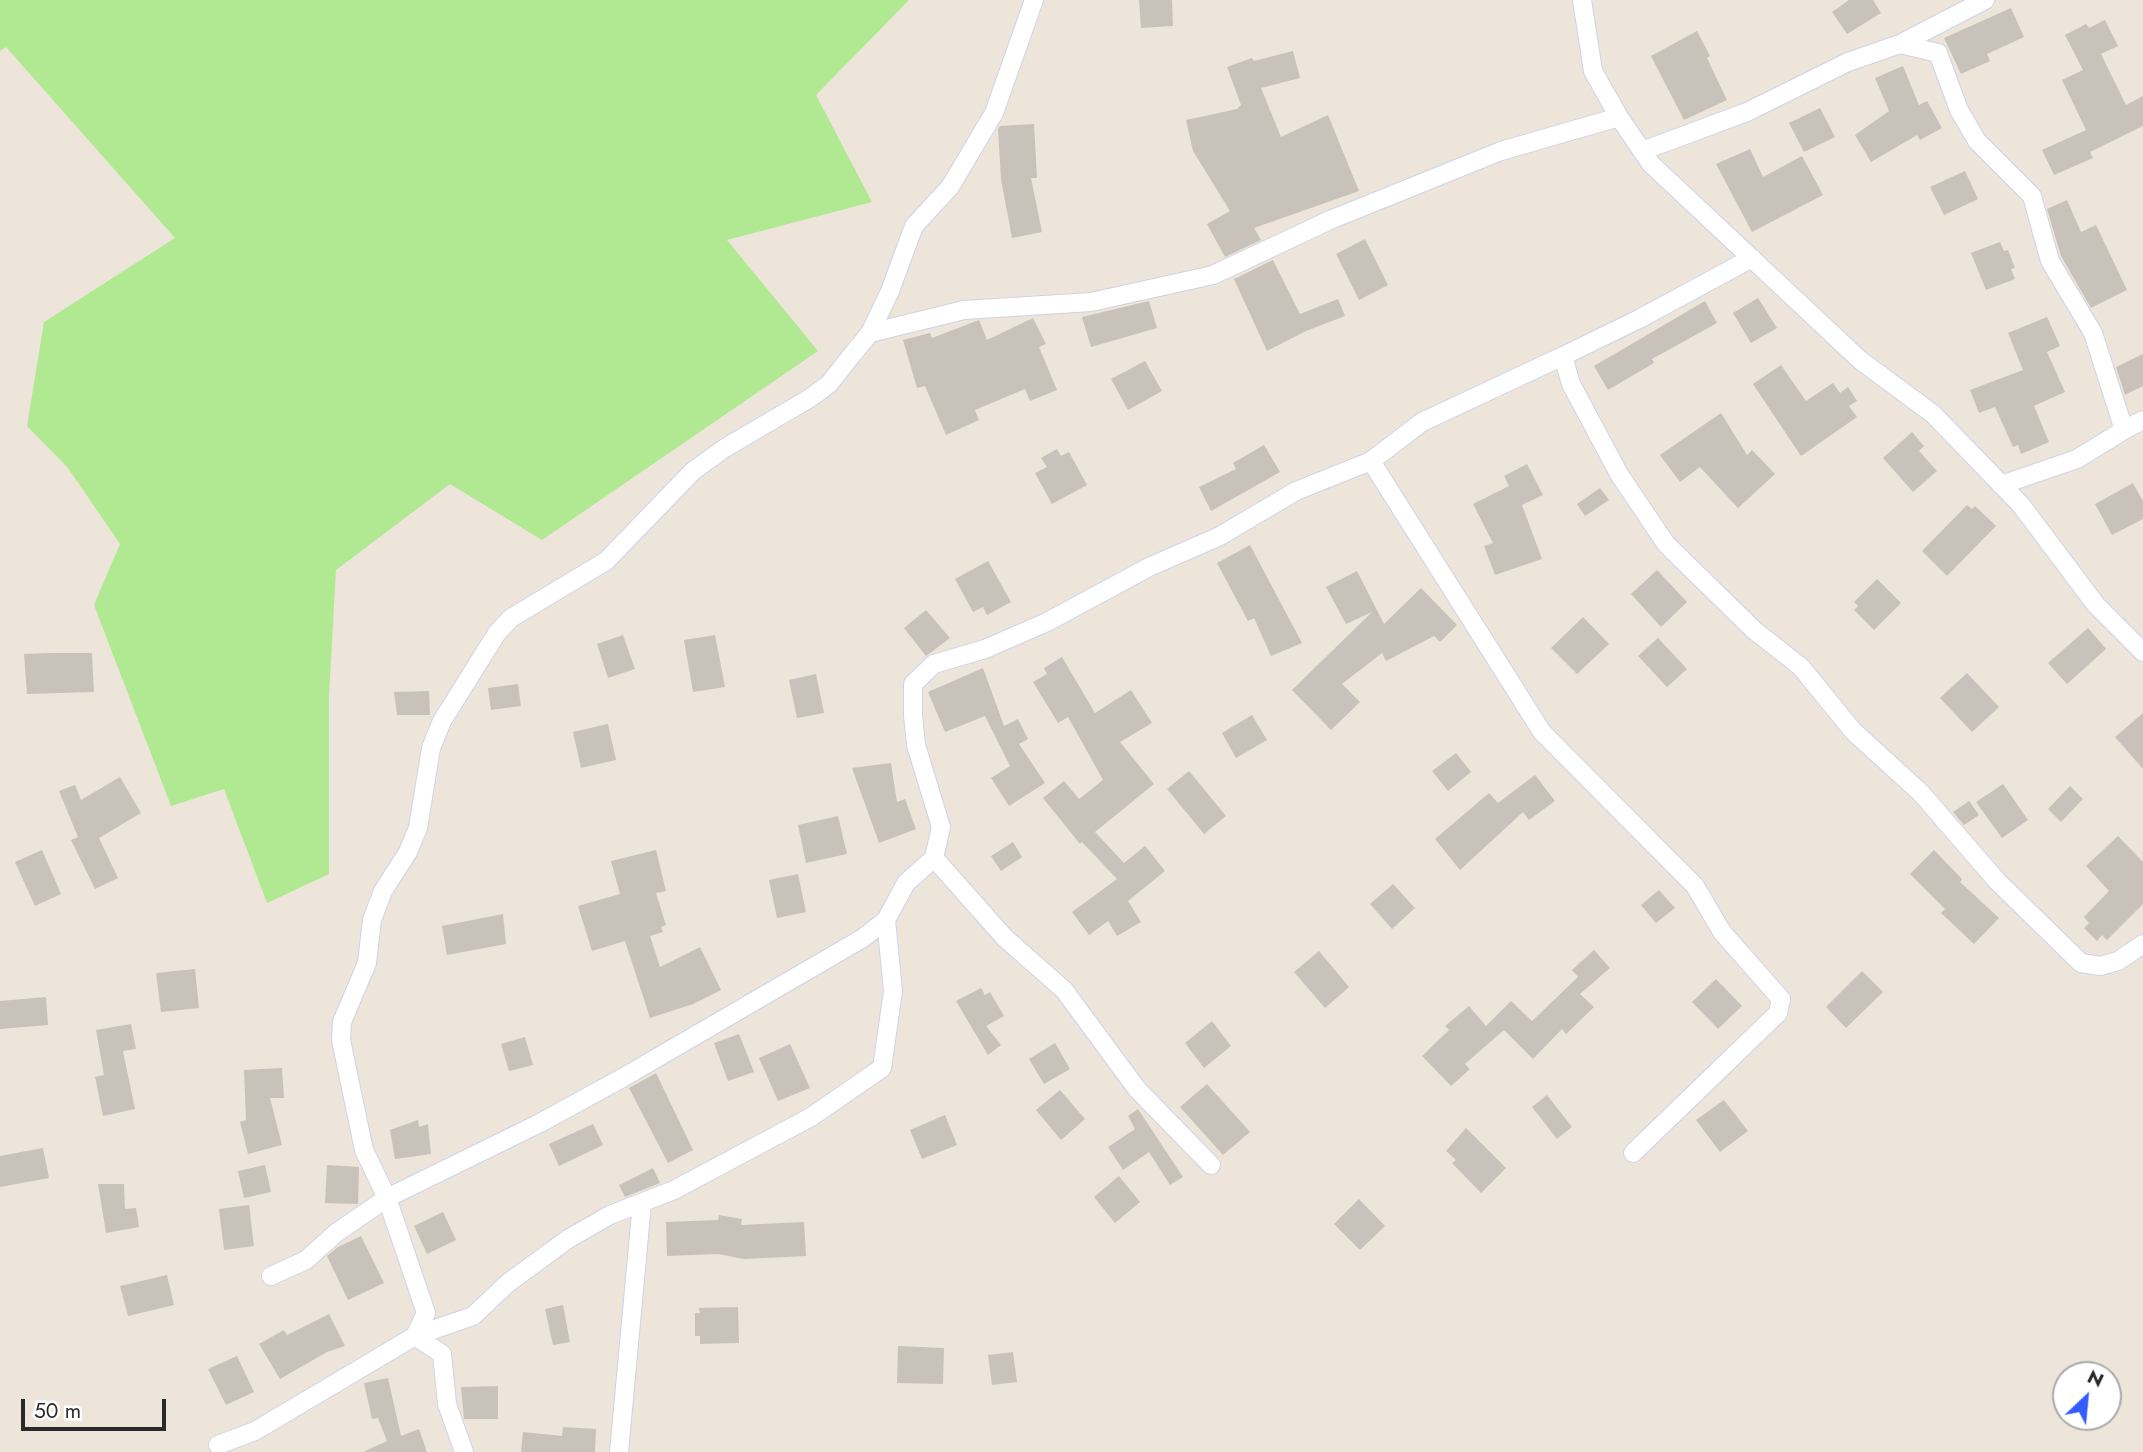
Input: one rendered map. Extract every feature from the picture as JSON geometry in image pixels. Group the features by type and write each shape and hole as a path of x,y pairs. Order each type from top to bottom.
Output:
{"street":[{"path":"415,1336 426,1313 387,1198 363,1150 341,1040 342,1022 367,963 372,920 383,891 408,852 418,828 431,748 442,721 497,633 512,618 606,561 692,471 829,384 870,332 890,291 914,226 950,187 994,113 1034,0"},
{"path":"1582,0 1593,71 1619,117 1651,164 1860,360 1933,414 2021,505 2096,605 2143,652"},
{"path":"1642,151 1747,112 1848,62 1900,44 1984,0"},
{"path":"1900,44 1938,53 1959,110 1977,141 2032,196 2050,261 2093,333 2124,430"},
{"path":"870,332 964,310 1091,302 1213,275 1330,220 1501,151 1619,117"},
{"path":"271,1276 306,1260 336,1233 387,1198 540,1123 612,1083 863,938 886,920 906,883 934,858 941,827 916,745 913,715 913,684 933,664 985,649 1047,622 1149,567 1220,537 1296,491 1371,461 1422,422 1639,319 1752,258"},
{"path":"1563,356 1571,384 1619,474 1666,544 1754,629 1801,667 1853,731 1921,793 1997,881 2081,963 2100,966 2118,961 2143,944"},
{"path":"2001,485 2077,459 2143,420"},
{"path":"1371,461 1542,732 1695,886 1722,932 1781,999 1779,1013 1633,1153"},
{"path":"934,858 1005,938 1064,990 1137,1089 1211,1165"},
{"path":"218,1445 255,1431 415,1336 473,1316 508,1283 568,1239 610,1215 674,1190 811,1116 882,1068 893,991 886,920"},
{"path":"619,1452 642,1203"},
{"path":"415,1336 442,1354 447,1404 464,1452"}],"green space":[{"path":"0,0 909,0 816,95 872,202 727,240 818,351 542,540 450,484 336,570 329,697 329,874 267,903 224,789 171,806 94,605 120,544 68,468 27,426 44,322 175,238 6,47 0,51"}],"building":[{"path":"1139,0 1172,0 1173,26 1141,28"},
{"path":"1849,0 1873,0 1881,13 1847,34 1832,12"},
{"path":"2011,8 2024,37 1987,54 1990,61 1961,74 1944,38"},
{"path":"2105,20 2118,46 2101,54 2126,105 2143,96 2143,126 2090,152 2093,158 2054,175 2042,150 2086,130 2062,80 2083,70 2065,35 2086,24 2089,28"},
{"path":"1697,31 1727,100 1684,120 1651,56"},
{"path":"1293,51 1300,78 1261,88 1281,137 1328,115 1359,191 1254,228 1261,240 1225,257 1207,224 1230,211 1193,151 1186,120 1237,109 1241,105 1227,67 1252,58 1254,61"},
{"path":"1903,66 1919,105 1927,101 1942,128 1920,140 1917,135 1871,162 1855,135 1889,111 1875,78"},
{"path":"1820,108 1835,137 1804,152 1789,123"},
{"path":"1034,124 1037,178 1031,178 1042,232 1012,238 1001,179 998,129 1000,126"},
{"path":"1750,149 1763,177 1802,156 1823,195 1752,232 1716,164"},
{"path":"1965,171 1978,199 1944,215 1930,187"},
{"path":"2067,200 2081,232 2096,225 2127,290 2091,308 2061,256 2047,209"},
{"path":"1365,239 1388,285 1359,300 1336,254"},
{"path":"2000,242 2004,251 2008,250 2015,268 2011,269 2015,279 1986,290 1971,253"},
{"path":"1273,260 1300,314 1338,299 1345,316 1306,331 1267,351 1234,279"},
{"path":"1758,298 1777,328 1751,343 1733,313"},
{"path":"1149,301 1157,328 1091,347 1082,317"},
{"path":"1705,301 1717,323 1652,359 1654,363 1608,390 1594,366"},
{"path":"2047,317 2060,346 2047,352 2065,392 2034,406 2049,442 2021,454 2018,445 2013,447 1995,407 1979,413 1970,390 2023,370 2008,333"},
{"path":"1033,318 1046,344 1039,347 1057,390 1030,401 1025,389 975,410 979,420 946,435 925,386 917,388 903,340 930,333 932,338 979,320 987,340"},
{"path":"2143,354 2143,386 2125,395 2116,367"},
{"path":"1145,361 1162,391 1128,410 1111,379"},
{"path":"1781,365 1806,401 1833,383 1840,393 1848,387 1857,401 1849,406 1857,417 1801,456 1753,384"},
{"path":"1721,413 1747,455 1752,450 1775,474 1738,508 1700,467 1680,482 1660,455"},
{"path":"1912,432 1924,446 1919,451 1937,471 1913,492 1883,458"},
{"path":"1264,445 1280,472 1211,511 1199,487 1236,469 1233,463"},
{"path":"1057,449 1061,456 1069,452 1087,485 1052,504 1035,473 1047,467 1041,458"},
{"path":"1527,464 1543,495 1522,505 1542,559 1495,575 1484,546 1493,543 1473,504 1509,486 1504,476"},
{"path":"2133,483 2143,501 2143,519 2112,535 2095,504"},
{"path":"1600,488 1609,500 1585,516 1577,504"},
{"path":"1967,505 1972,509 1975,506 1996,526 1947,576 1922,551"},
{"path":"1250,545 1302,643 1271,656 1254,618 1248,621 1217,563"},
{"path":"988,561 1011,602 987,615 983,607 973,612 955,579"},
{"path":"1657,570 1687,602 1661,627 1631,594"},
{"path":"1357,571 1384,624 1421,588 1457,625 1440,642 1434,636 1386,661 1382,653 1342,684 1360,702 1331,730 1292,690 1372,612 1346,624 1326,587"},
{"path":"1877,579 1901,603 1874,630 1854,610 1858,606 1854,602"},
{"path":"926,610 950,638 926,656 904,628"},
{"path":"1583,617 1609,644 1577,674 1551,648"},
{"path":"2088,628 2106,649 2067,684 2048,663"},
{"path":"623,635 635,669 608,678 597,644"},
{"path":"715,635 725,687 693,692 684,640"},
{"path":"1658,638 1687,669 1667,687 1638,656"},
{"path":"92,653 94,692 27,694 24,654"},
{"path":"1062,657 1095,713 1131,690 1152,723 1120,742 1154,784 1095,832 1124,863 1145,846 1165,871 1128,901 1141,922 1117,936 1108,921 1089,935 1072,912 1117,879 1082,842 1080,844 1043,798 1064,781 1079,799 1103,780 1068,717 1058,723 1033,682 1047,674 1044,668"},
{"path":"983,668 1004,726 1018,719 1028,739 1019,744 1045,783 1009,806 991,778 1010,766 985,716 945,732 928,692"},
{"path":"1967,673 1999,707 1972,732 1940,698"},
{"path":"816,674 824,713 797,718 789,680"},
{"path":"518,684 521,706 491,710 488,688"},
{"path":"429,691 430,715 397,715 394,692"},
{"path":"2143,713 2143,769 2115,737"},
{"path":"1252,715 1267,740 1236,758 1222,733"},
{"path":"608,724 616,760 581,768 573,732"},
{"path":"1456,753 1471,772 1448,791 1432,771"},
{"path":"891,763 897,802 905,799 916,829 879,843 852,768"},
{"path":"1189,771 1226,816 1204,834 1167,789"},
{"path":"1535,775 1555,801 1529,820 1523,812 1460,870 1435,839 1489,793 1498,803"},
{"path":"120,777 141,813 99,838 118,878 95,889 71,840 78,837 59,791 75,785 81,800"},
{"path":"2003,784 2028,820 2002,838 1976,802"},
{"path":"2070,786 2083,799 2061,822 2048,809"},
{"path":"1969,801 1979,815 1964,825 1953,812"},
{"path":"838,816 847,854 806,863 798,825"},
{"path":"2118,836 2143,862 2143,904 2107,940 2102,935 2097,941 2084,928 2089,923 2084,917 2109,891 2086,866"},
{"path":"1013,842 1022,857 1001,871 991,856"},
{"path":"42,850 61,894 35,906 15,862"},
{"path":"656,850 666,891 656,893 666,925 661,927 663,932 650,936 660,967 700,947 721,990 693,1004 650,1018 625,941 592,951 578,906 620,894 611,861"},
{"path":"1934,850 1962,879 1960,882 1999,918 1974,944 1941,913 1945,909 1910,874"},
{"path":"798,874 806,912 777,918 769,880"},
{"path":"1393,884 1415,908 1392,929 1370,904"},
{"path":"1659,890 1675,908 1656,923 1641,905"},
{"path":"503,914 506,944 447,955 442,926"},
{"path":"1594,950 1610,968 1580,994 1594,1007 1566,1034 1562,1029 1533,1059 1504,1030 1465,1064 1470,1069 1451,1086 1422,1056 1449,1030 1445,1026 1469,1006 1486,1026 1511,1001 1532,1021 1578,977 1572,970"},
{"path":"1319,951 1349,987 1325,1008 1294,972"},
{"path":"195,969 199,1008 161,1012 156,973"},
{"path":"1862,971 1883,992 1846,1028 1826,1007"},
{"path":"1716,979 1742,1006 1718,1029 1692,1002"},
{"path":"981,988 985,995 990,992 1004,1016 986,1026 1001,1045 988,1055 956,1001"},
{"path":"46,997 48,1025 0,1029 0,1001"},
{"path":"1212,1021 1231,1046 1204,1068 1185,1043"},
{"path":"131,1024 136,1049 123,1051 135,1109 103,1116 95,1077 104,1075 96,1030"},
{"path":"739,1034 754,1072 728,1081 714,1043"},
{"path":"525,1037 533,1065 509,1071 501,1044"},
{"path":"1055,1043 1070,1069 1044,1084 1029,1059"},
{"path":"790,1044 810,1088 778,1101 759,1058"},
{"path":"282,1068 284,1098 270,1098 282,1145 248,1154 240,1122 246,1120 244,1070"},
{"path":"656,1073 693,1150 668,1163 629,1088"},
{"path":"1207,1084 1250,1132 1223,1155 1180,1107"},
{"path":"1060,1090 1085,1119 1061,1140 1036,1110"},
{"path":"1547,1095 1572,1127 1557,1139 1532,1107"},
{"path":"1724,1100 1748,1131 1720,1152 1696,1120"},
{"path":"1138,1109 1183,1177 1170,1185 1149,1152 1123,1170 1108,1147 1135,1129 1128,1116"},
{"path":"945,1115 957,1145 922,1159 910,1130"},
{"path":"418,1120 419,1127 428,1124 431,1154 395,1159 390,1130"},
{"path":"593,1124 603,1145 559,1166 549,1144"},
{"path":"1466,1128 1506,1168 1481,1193 1452,1163 1456,1160 1446,1151"},
{"path":"43,1148 49,1178 0,1187 0,1156"},
{"path":"265,1165 271,1192 244,1198 238,1171"},
{"path":"327,1165 359,1167 358,1204 325,1203"},
{"path":"653,1168 660,1183 625,1197 619,1185"},
{"path":"1119,1176 1140,1202 1115,1223 1094,1197"},
{"path":"98,1184 124,1184 125,1209 136,1208 139,1227 106,1233"},
{"path":"1359,1199 1385,1226 1360,1250 1334,1224"},
{"path":"249,1205 254,1246 224,1250 219,1209"},
{"path":"443,1212 456,1240 427,1254 414,1226"},
{"path":"719,1215 742,1219 741,1225 804,1222 806,1256 744,1259 718,1254 667,1256 666,1222 718,1220"},
{"path":"361,1236 384,1283 348,1300 327,1256 338,1247"},
{"path":"167,1275 174,1305 128,1316 120,1286"},
{"path":"563,1305 570,1342 553,1345 545,1309"},
{"path":"738,1307 739,1343 700,1344 700,1336 695,1336 695,1313 700,1313 699,1308"},
{"path":"329,1314 345,1346 327,1352 280,1379 259,1344 284,1330 287,1335"},
{"path":"898,1346 944,1348 943,1384 897,1383"},
{"path":"1013,1352 1017,1382 992,1385 988,1355"},
{"path":"237,1356 254,1392 226,1405 208,1369"},
{"path":"388,1378 401,1436 419,1429 427,1452 363,1452 387,1441 378,1418 372,1419 364,1383"},
{"path":"498,1386 498,1419 464,1419 461,1387"},
{"path":"563,1427 596,1429 595,1452 521,1452 523,1432 562,1436"}]}
